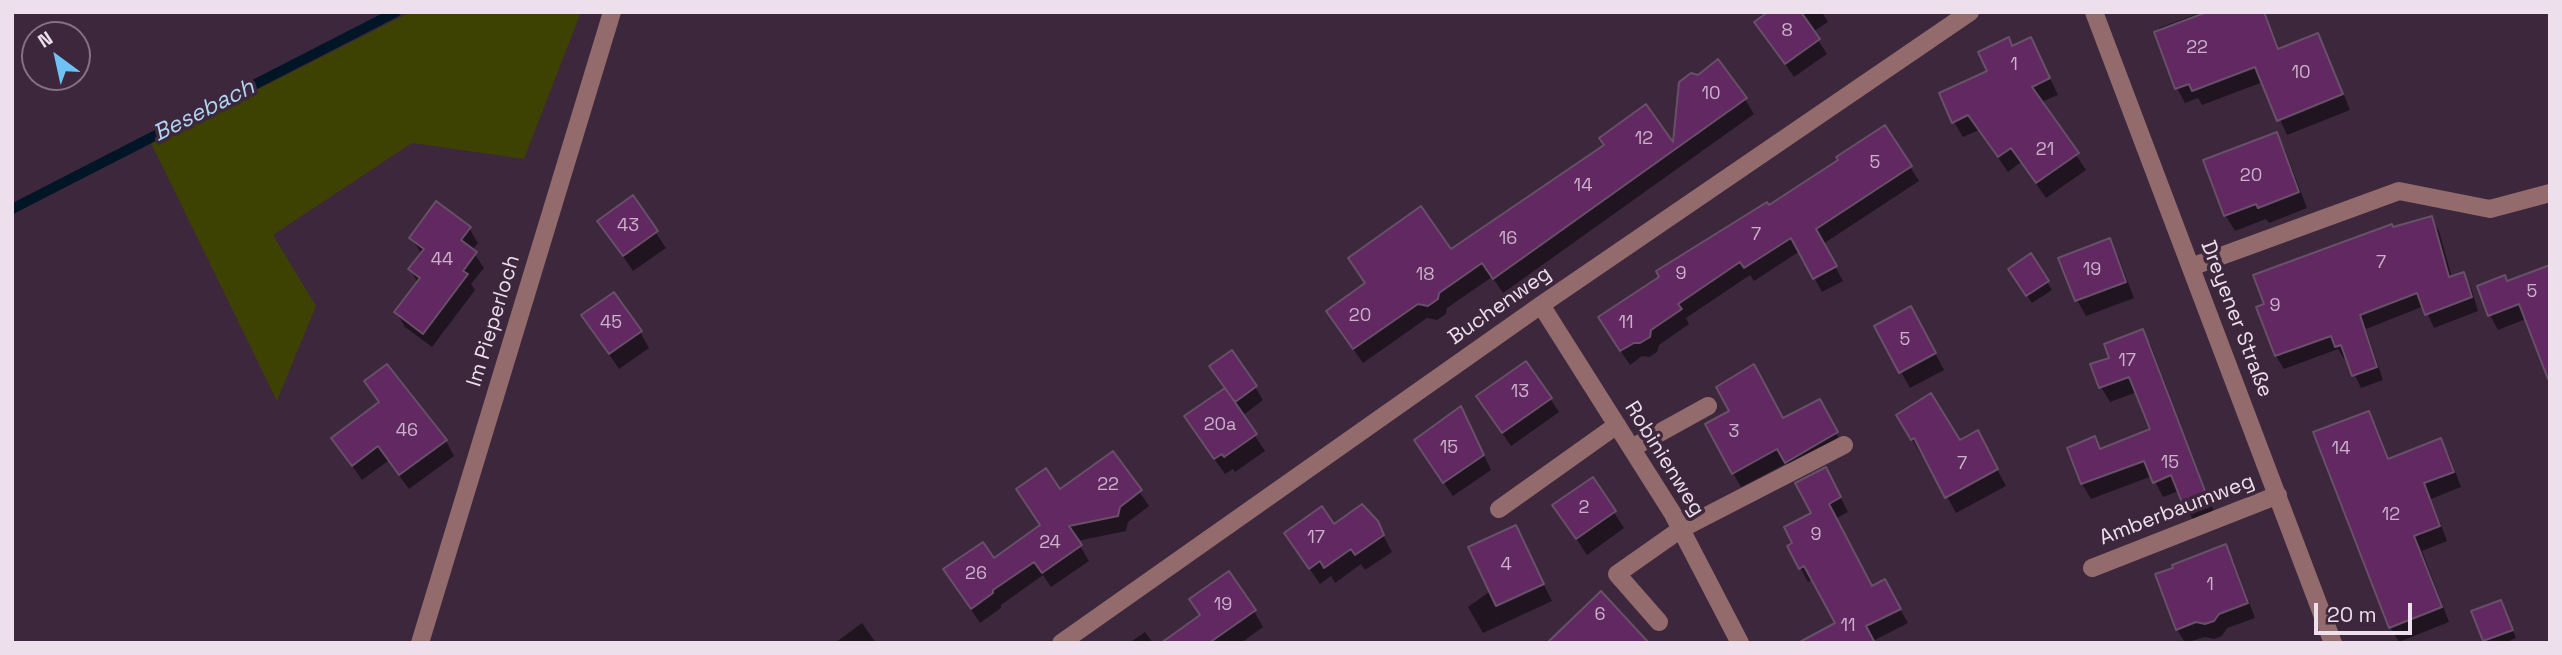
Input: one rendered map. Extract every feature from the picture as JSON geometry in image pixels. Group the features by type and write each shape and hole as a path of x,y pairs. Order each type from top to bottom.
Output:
{"street":[{"name":"Im Pieperloch","path":"420,643 612,12"},
{"name":"Buchenweg","path":"1060,643 1541,305 1970,12"},
{"name":"Dreyener Straße","path":"2094,12 2333,643"},
{"path":"2191,267 2399,191 2490,209 2550,193"},
{"name":"Robinienweg","path":"1541,305 1681,529 1740,643"},
{"path":"1632,448 1708,406"},
{"path":"1499,509 1617,425"},
{"path":"1659,622 1617,574 1681,529 1844,445"},
{"name":"Amberbaumweg","path":"2092,568 2278,495"}],"shaded area":[{"path":"411,12 581,12 524,159 412,143 273,235 316,306 277,401 151,143"}],"building":[{"path":"1768,12 1801,12 1820,39 1785,64 1754,22"},
{"path":"2207,12 2264,12 2278,49 2318,33 2343,94 2277,121 2255,67 2192,91 2189,84 2175,89 2154,32"},
{"path":"2009,37 2012,46 2031,37 2050,78 2032,87 2079,153 2036,183 2011,148 1998,157 1968,115 1952,123 1939,93 1987,71 1978,52"},
{"path":"1718,59 1747,98 1493,279 1482,263 1439,293 1438,299 1428,306 1418,304 1353,349 1326,311 1365,283 1348,258 1421,206 1451,249 1604,145 1599,138 1646,104 1673,142 1679,82 1691,73 1698,75"},
{"path":"1885,125 1912,166 1816,229 1837,266 1813,279 1791,238 1744,268 1740,262 1678,304 1682,309 1651,330 1650,337 1620,351 1598,317 1659,277 1656,271 1767,202 1769,205 1838,160 1836,157"},
{"path":"2277,132 2299,192 2258,208 2256,204 2224,216 2203,160"},
{"path":"633,195 658,231 623,256 597,221"},
{"path":"436,201 471,227 461,240 477,252 463,271 468,274 423,334 394,312 420,278 408,269 424,249 409,238"},
{"path":"2432,216 2449,277 2464,272 2472,297 2425,315 2417,293 2360,315 2377,367 2352,376 2341,345 2335,347 2331,336 2275,356 2256,307 2264,304 2253,275 2392,224 2393,227"},
{"path":"2110,238 2126,282 2075,301 2058,258"},
{"path":"2031,253 2049,281 2026,296 2008,269"},
{"path":"2550,265 2548,379 2519,304 2488,316 2477,286 2505,275 2507,281"},
{"path":"614,292 642,331 609,354 581,315"},
{"path":"1911,306 1936,353 1899,373 1874,326"},
{"path":"2143,329 2207,496 2183,505 2171,475 2153,483 2144,461 2081,484 2067,448 2095,436 2100,449 2150,429 2129,377 2099,388 2090,364 2109,358 2104,344"},
{"path":"1232,350 1257,386 1235,402 1209,366"},
{"path":"1526,361 1552,398 1502,433 1476,396"},
{"path":"387,364 447,440 399,475 378,446 352,466 331,438 379,402 364,381"},
{"path":"1754,364 1783,418 1820,399 1838,432 1785,463 1777,449 1732,474 1705,424 1729,411 1716,387"},
{"path":"1225,388 1257,434 1224,457 1222,454 1214,459 1184,416"},
{"path":"1931,393 1960,440 1978,430 1998,469 1945,498 1914,438 1911,440 1896,415"},
{"path":"1461,406 1484,455 1443,483 1414,440"},
{"path":"2369,411 2388,459 2441,438 2454,472 2424,483 2440,526 2414,536 2442,607 2389,628 2313,432"},
{"path":"1113,451 1142,490 1120,507 1118,516 1069,526 1082,545 1042,573 1034,562 971,609 943,569 983,542 994,558 1040,525 1016,489 1046,468 1060,489"},
{"path":"1826,467 1841,497 1829,504 1872,586 1885,579 1901,609 1866,626 1875,643 1798,643 1835,623 1804,566 1799,569 1787,546 1792,543 1784,527 1811,513 1795,483"},
{"path":"1593,477 1616,511 1576,539 1552,505"},
{"path":"1362,504 1378,521 1384,535 1355,555 1351,549 1324,568 1320,561 1309,569 1284,533 1322,506 1334,524"},
{"path":"1516,525 1544,584 1496,606 1468,547"},
{"path":"2226,544 2248,603 2219,614 2214,621 2205,624 2196,622 2176,630 2155,574"},
{"path":"1229,571 1256,610 1209,643 1161,643 1200,615 1189,599"},
{"path":"1601,591 1649,643 1547,643"},
{"path":"2501,600 2513,630 2483,641 2471,611"}],"waterway":[{"name":"Besebach","path":"12,209 396,12"}]}
